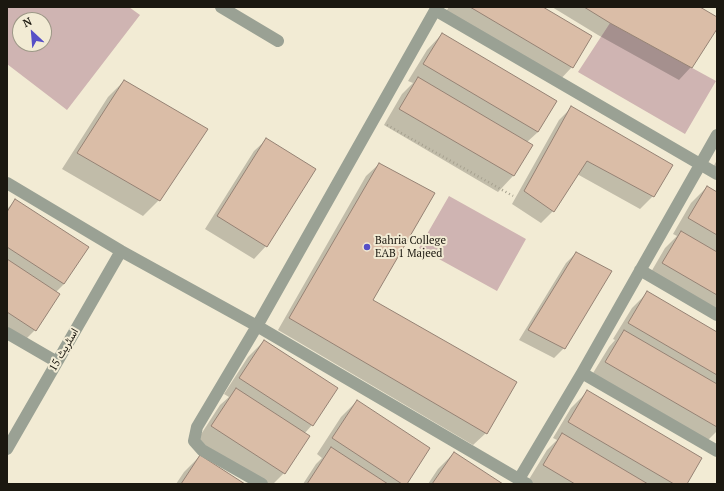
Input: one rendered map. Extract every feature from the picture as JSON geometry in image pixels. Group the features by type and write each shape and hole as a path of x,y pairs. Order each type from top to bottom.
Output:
{"street":[{"path":"221,7 278,41"},
{"path":"262,484 202,450 194,441 197,427 257,326 436,9 717,174"},
{"path":"7,183 121,250 257,326 523,482 582,373 717,135"},
{"name":"اسٹریٹ 15","path":"7,449 121,250"},
{"path":"640,270 717,315"},
{"path":"7,333 57,362"},
{"path":"582,373 717,451"}],"path":[{"path":"374,118 513,196"}],"shaded area":[{"path":"7,7 129,7 140,15 67,110 7,64"},
{"path":"610,23 716,81 685,134 578,72"},
{"path":"449,196 526,239 497,291 419,248"}],"building":[{"path":"470,7 543,7 592,36 573,68"},
{"path":"584,7 700,7 717,17 717,29 692,68"},
{"path":"442,33 557,101 538,132 423,64"},
{"path":"418,77 533,145 514,176 399,109"},
{"path":"124,80 208,129 160,201 77,153"},
{"path":"571,106 673,165 654,197 587,161 554,212 524,191"},
{"path":"266,138 316,169 267,247 217,216"},
{"name":"Bahria College EAB 1 Majeed","path":"379,163 435,193 373,300 517,382 487,434 289,318"},
{"path":"707,186 717,192 717,235 688,218"},
{"path":"15,199 89,247 64,284 7,247 7,212"},
{"path":"681,231 717,252 717,295 662,263"},
{"path":"576,252 612,271 565,349 528,330"},
{"path":"7,259 60,294 36,331 7,312"},
{"path":"647,291 717,332 717,375 628,323"},
{"path":"624,330 717,384 717,427 605,362"},
{"path":"264,340 338,388 313,426 239,378"},
{"path":"236,388 310,436 285,474 211,426"},
{"path":"587,390 702,458 687,484 674,484 568,422"},
{"path":"357,400 430,448 407,484 402,484 332,438"},
{"path":"562,433 648,484 575,484 543,465"},
{"path":"331,447 388,484 307,484"},
{"path":"454,452 503,484 432,484"},
{"path":"200,455 245,484 181,484"}],"place":[{"name":"Bahria College EAB 1 Majeed","path":"367,247"}]}
